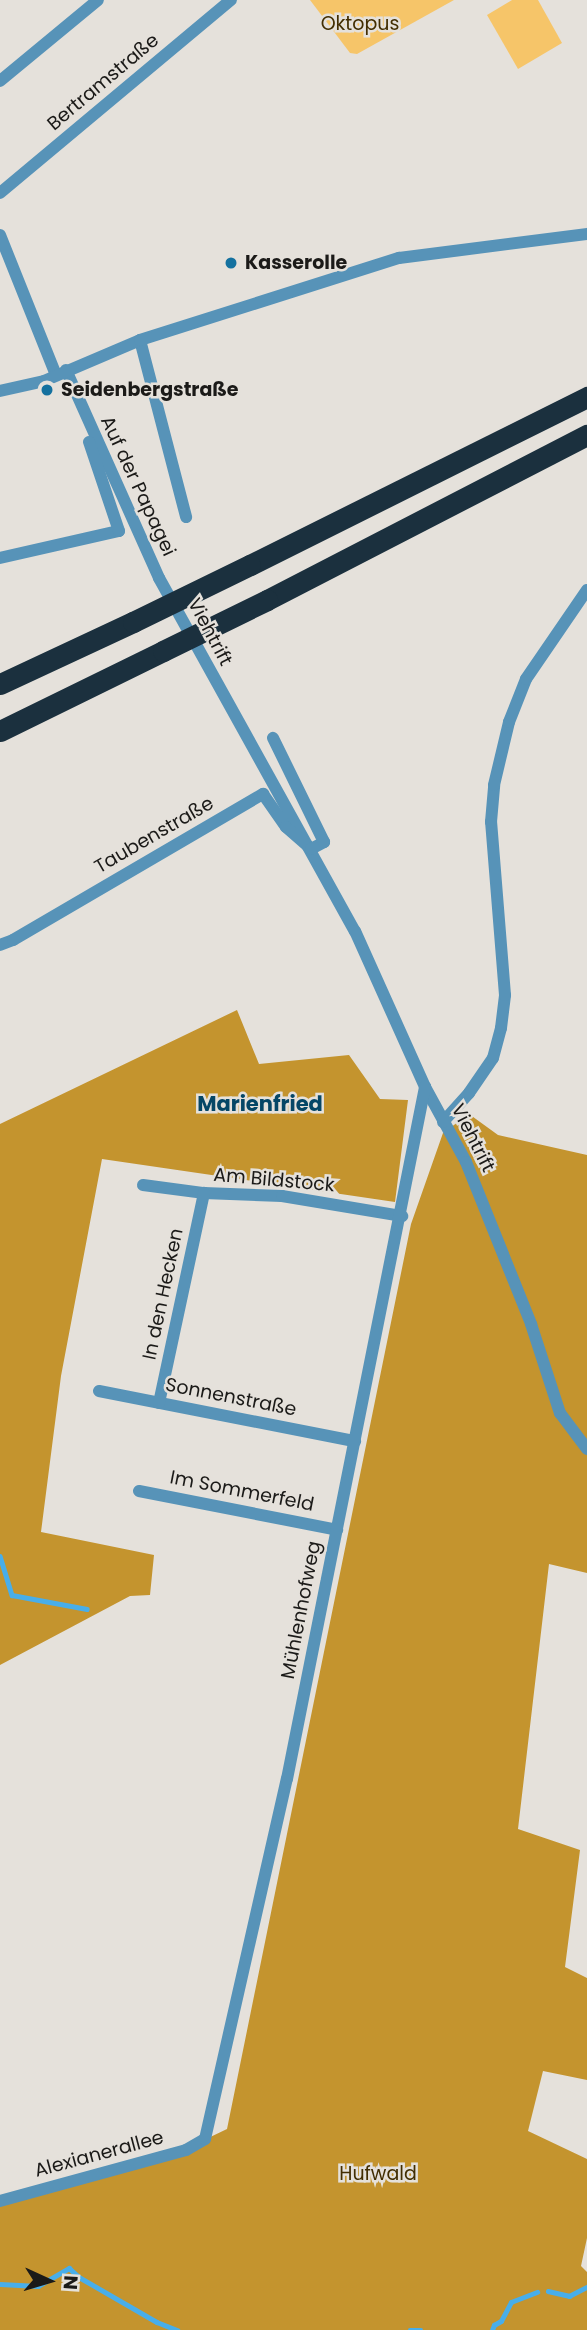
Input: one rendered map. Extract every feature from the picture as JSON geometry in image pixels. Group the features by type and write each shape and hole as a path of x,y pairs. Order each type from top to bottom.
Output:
{"highway":[{"path":"0,684 250,565 587,397"},
{"path":"0,731 267,600 587,435"}],"street":[{"path":"0,81 98,0"},
{"name":"Bertramstraße","path":"0,193 231,0"},
{"path":"0,391 44,381 141,340 399,258 587,234"},
{"name":"Auf der Papagei","path":"0,235 61,373 89,426 159,578"},
{"path":"141,340 186,517"},
{"path":"0,558 119,531 85,431 89,426"},
{"name":"Viehtrift","path":"159,578 355,931 425,1087 466,1162 505,1255 560,1413 587,1449"},
{"path":"443,1122 469,1093 493,1058 501,1028 505,995 491,822 494,785 509,722 526,679 587,590"},
{"path":"273,738 324,842 311,849"},
{"name":"Taubenstraße","path":"0,944 13,940 262,794 285,827 311,849"},
{"name":"Mühlenhofweg","path":"205,2139 287,1779 402,1216 425,1087"},
{"name":"Am Bildstock","path":"143,1185 205,1193 282,1196 402,1216"},
{"name":"In den Hecken","path":"159,1403 205,1193"},
{"name":"Sonnenstraße","path":"99,1391 355,1441"},
{"name":"Im Sommerfeld","path":"139,1490 337,1530"},
{"name":"Alexianerallee","path":"0,2201 187,2150 205,2139"}],"green space":[{"name":"Oktopus","path":"310,0 454,0 357,54 350,53"},
{"path":"512,0 538,0 562,43 518,69 487,15"},
{"path":"237,1010 259,1064 349,1055 380,1099 408,1100 395,1202 102,1159 61,1376 41,1532 154,1555 150,1595 130,1596 0,1665 0,1124"},
{"name":"Hufwald","path":"469,1114 498,1135 587,1155 587,1573 549,1564 518,1829 580,1850 565,1967 587,1978 587,2080 543,2071 528,2131 587,2159 587,2238 581,2266 587,2272 587,2330 0,2330 0,2206 179,2152 227,2129 411,1224 443,1133"}],"waterway":[{"path":"0,1556 12,1595 87,1609"},
{"path":"0,2284 38,2286 69,2268 79,2277 157,2322 177,2330"},
{"path":"548,2291 569,2296 587,2287"},
{"path":"492,2330 494,2325 501,2321 511,2302 537,2292"},
{"path":"410,2330 421,2330"}],"place":[{"name":"Kasserolle","path":"231,263"},
{"name":"Seidenbergstraße","path":"47,390"}],"district":[{"name":"Marienfried","path":"260,1104"}]}
